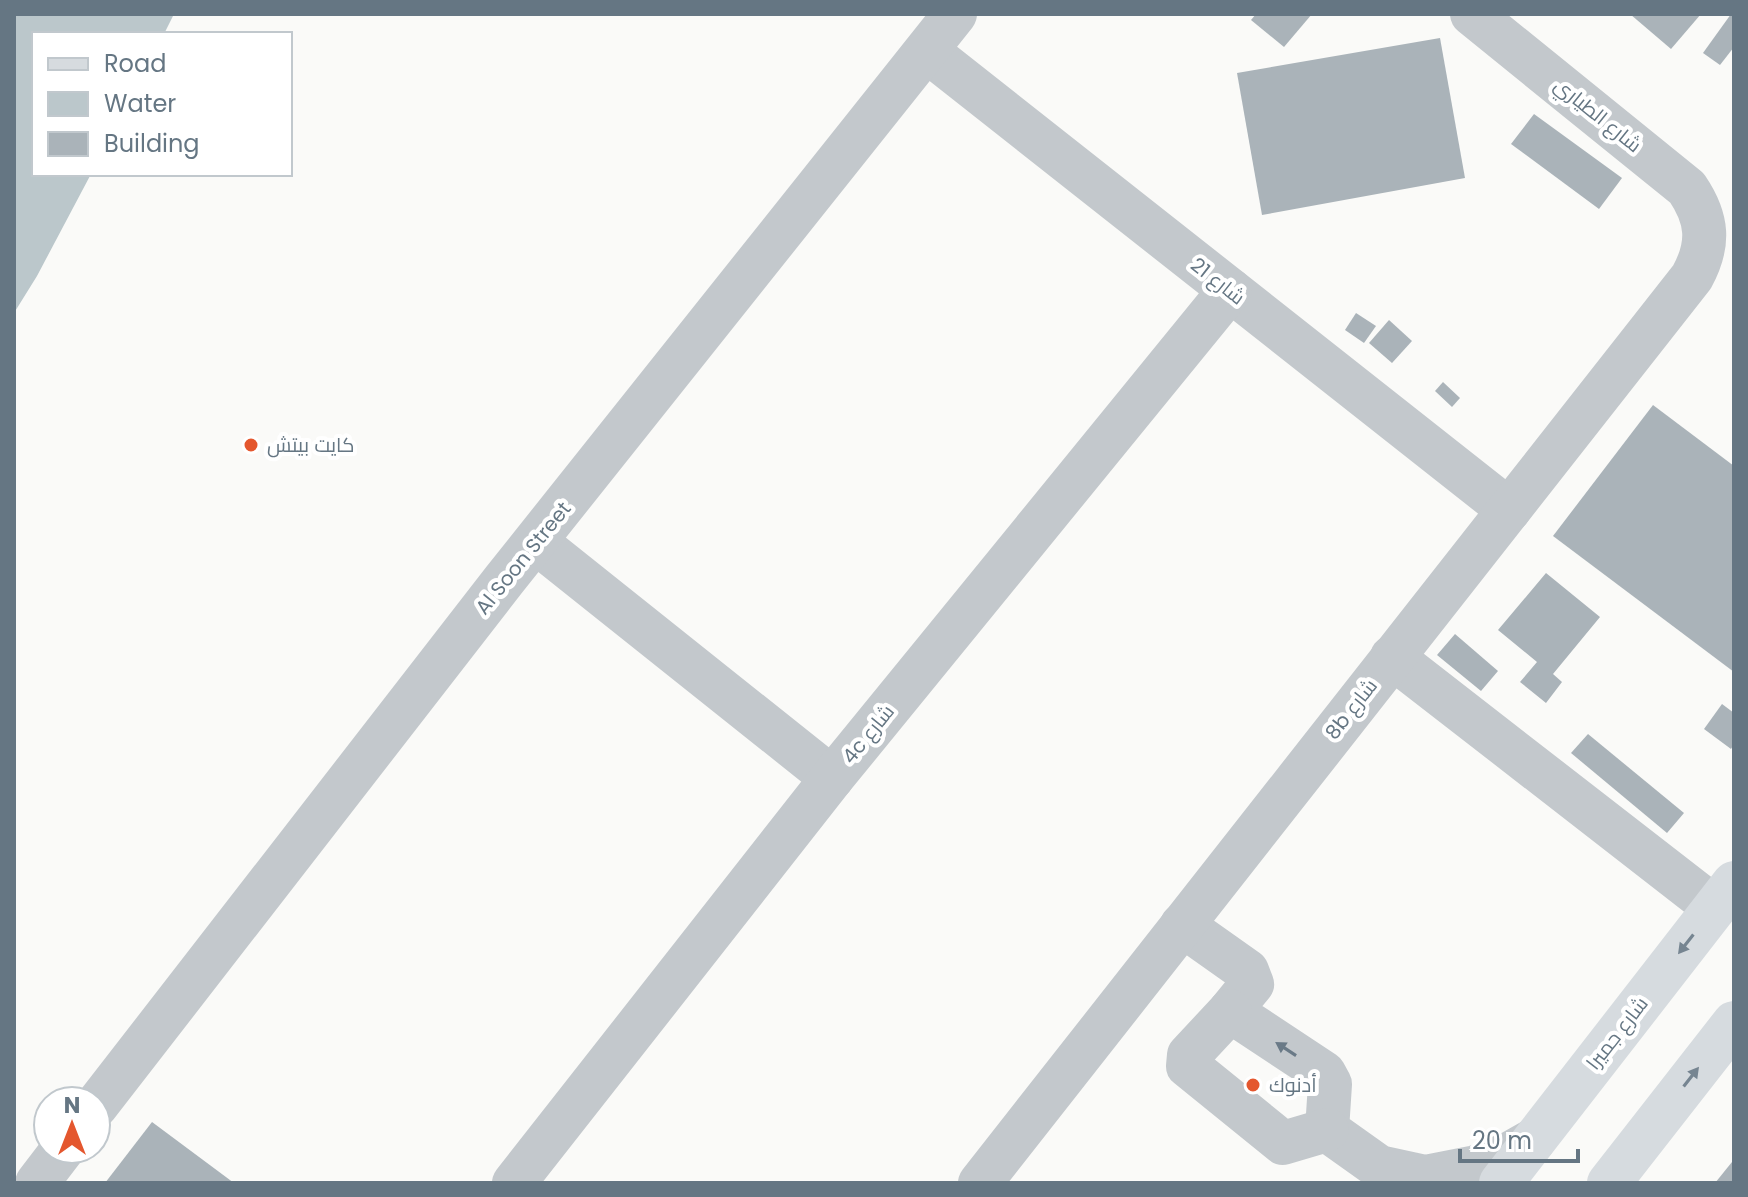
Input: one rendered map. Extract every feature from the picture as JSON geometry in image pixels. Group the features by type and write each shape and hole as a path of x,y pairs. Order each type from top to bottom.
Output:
{"main road":[{"name":"شارع جميرا","path":"1501,1183 1724,895"},
{"path":"1609,1183 1734,1023"}],"street":[{"name":"Al Soon Street","path":"112,1085 536,542 955,14"},
{"name":"شارع الطياري","path":"1472,14 1673,176 1713,212"},
{"name":"شارع 21","path":"927,51 1509,510"},
{"name":"8b شارع","path":"980,1183 1692,277 1701,262 1713,212"},
{"name":"4c شارع","path":"514,1183 832,778 1230,290"},
{"path":"536,542 832,778"},
{"path":"1392,657 1724,895"},
{"path":"1182,925 1247,971 1252,984 1189,1055 1188,1066 1283,1143 1327,1130"},
{"path":"1230,1011 1324,1073 1330,1084 1327,1130"},
{"path":"1327,1130 1379,1167 1425,1177 1476,1167 1534,1140"},
{"path":"37,1183 51,1165"}],"water":[{"path":"14,14 174,14 165,32 32,32 32,176 90,176 14,313"}],"building":[{"path":"1256,14 1312,14 1284,47 1251,20"},
{"path":"1630,14 1701,14 1671,49"},
{"path":"1734,14 1734,47 1720,65 1703,53"},
{"path":"1440,38 1465,178 1262,215 1237,73"},
{"path":"1534,114 1622,178 1599,209 1511,144"},
{"path":"1356,313 1376,326 1364,343 1345,330"},
{"path":"1389,320 1412,341 1392,363 1369,343"},
{"path":"1443,382 1460,398 1452,407 1435,391"},
{"path":"1653,405 1734,466 1734,672 1553,536"},
{"path":"1546,573 1600,617 1553,674 1562,682 1546,703 1520,682 1537,662 1498,630"},
{"path":"1455,634 1498,671 1481,691 1437,655"},
{"path":"1722,704 1734,713 1734,744 1731,749 1704,729"},
{"path":"1588,734 1684,813 1667,833 1571,753"},
{"path":"152,1122 234,1183 105,1183"},
{"path":"1732,1162 1734,1183 1715,1183"}],"place":[{"name":"كايت بيتش","path":"251,445"},
{"name":"أدنوك","path":"1253,1085"}]}
